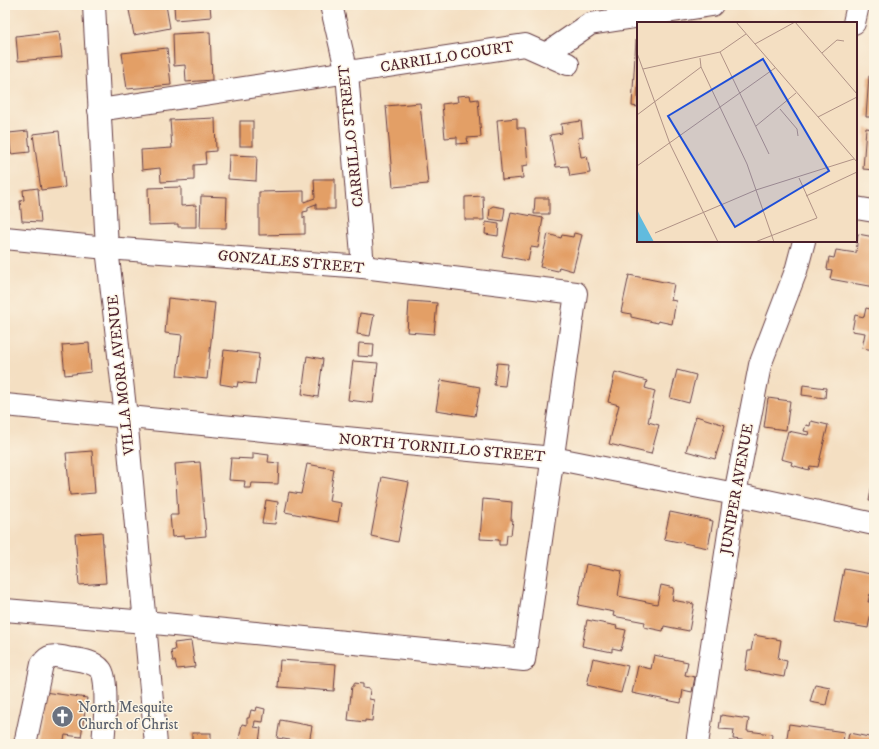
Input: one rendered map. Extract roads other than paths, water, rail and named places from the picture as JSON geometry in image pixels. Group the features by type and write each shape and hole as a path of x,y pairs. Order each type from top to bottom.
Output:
{"street":[{"name":"VILLA MORA AVENUE","path":"94,5 107,248 126,417 156,744"},
{"name":"CARRILLO STREET","path":"331,5 348,73 363,267"},
{"path":"546,54 590,24 712,5"},
{"path":"854,22 858,5"},
{"name":"CARRILLO COURT","path":"99,110 525,45 568,64"},
{"path":"857,208 874,211"},
{"name":"GONZALES STREET","path":"5,238 107,248 363,267 576,293 553,458"},
{"name":"JUNIPER AVENUE","path":"697,744 735,494 760,365 796,271 804,242"},
{"name":"NORTH TORNILLO STREET","path":"5,405 553,458 735,494 874,524"},
{"path":"5,610 145,622 524,660 553,458"},
{"path":"25,744 42,664 47,658 53,656 84,661 94,664 102,670 105,679 103,744"}],"place":[{"name":"North Mesquite Church of Christ","path":"62,716"}]}
